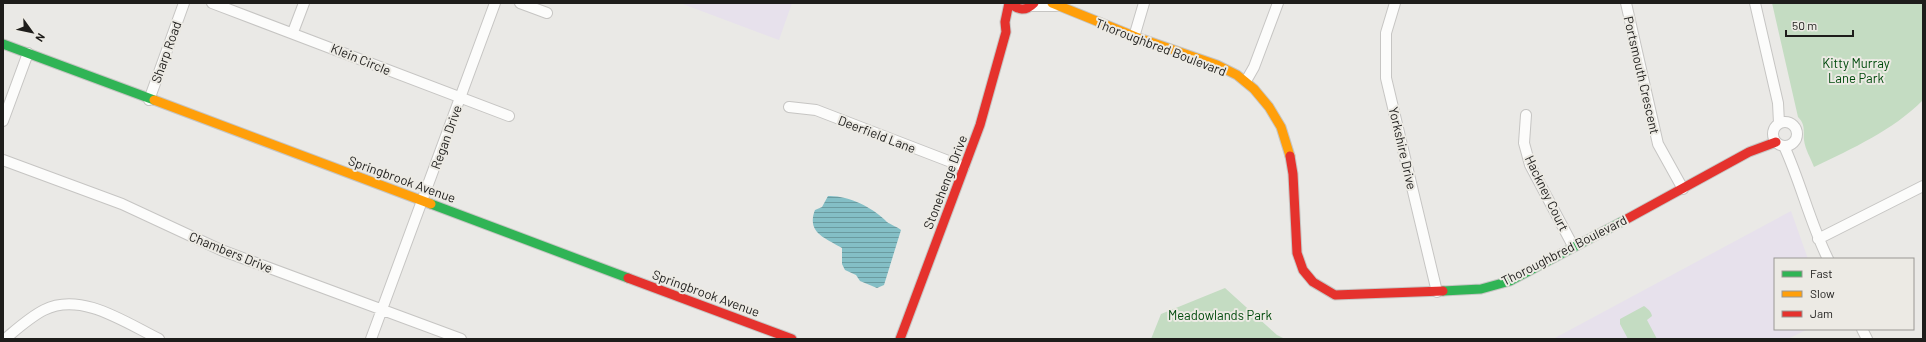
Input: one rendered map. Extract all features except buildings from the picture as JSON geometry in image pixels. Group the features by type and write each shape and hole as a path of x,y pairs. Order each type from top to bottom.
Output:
{"street":[{"name":"Sharp Road","path":"149,100 184,3"},
{"name":"Klein Circle","path":"212,3 293,32 509,116"},
{"path":"293,32 304,3"},
{"name":"Regan Drive","path":"371,339 494,3"},
{"path":"520,3 547,13"},
{"path":"1009,3 1016,9 1025,11"},
{"name":"Stonehenge Drive","path":"900,339 986,106 1006,32 1005,22 1009,3"},
{"path":"1134,37 1144,3"},
{"path":"1246,81 1254,67 1278,3"},
{"name":"Yorkshire Drive","path":"1395,3 1386,33 1386,78 1437,292"},
{"name":"Portsmouth Crescent","path":"1626,3 1658,144 1684,188"},
{"path":"1754,3 1784,123"},
{"name":"Thoroughbred Boulevard","path":"1025,11 1054,5 1134,37 1221,68 1246,81 1264,100 1282,128 1291,159 1297,256 1302,268 1308,278 1321,288 1336,295 1481,289 1510,281 1749,152 1781,141"},
{"name":"Stonehenge Drive","path":"1006,32 1025,11"},
{"name":"Springbrook Avenue","path":"3,44 149,100 792,339"},
{"path":"3,121 28,53"},
{"name":"Deerfield Lane","path":"789,107 816,110 964,167"},
{"name":"Hackney Court","path":"1526,115 1524,142 1530,165 1573,246"},
{"path":"1781,141 1796,136 1795,127 1784,123"},
{"path":"1784,123 1774,129 1795,170 1818,238 1828,258"},
{"name":"Chambers Drive","path":"3,160 117,202 221,250 461,339"},
{"path":"1818,238 1921,190"},
{"path":"5,339 46,309 73,303 93,308 159,339"},
{"path":"1862,330 1867,339"}],"shaded area":[{"path":"680,3 792,3 779,40"},
{"path":"1791,211 1808,258 1774,258 1774,330 1806,330 1788,339 1553,339"}],"green space":[{"name":"Kitty Murray Lane Park","path":"1772,3 1923,3 1923,100 1898,121 1872,138 1814,167 1804,140 1804,128 1798,117"},
{"name":"Meadowlands Park","path":"1225,288 1277,335 1285,339 1151,339 1161,314"},
{"path":"1644,306 1652,314 1652,316 1647,320 1657,339 1628,339 1620,324 1620,319"}],"water":[{"path":"828,196 851,200 866,206 880,215 888,223 901,230 884,285 877,288 860,281 856,275 845,270 842,264 842,248 824,238 815,229 813,218 815,210 822,207"}],"traffic: fast":[{"path":"3,44 154,100"},
{"path":"431,204 628,278"},
{"path":"1443,291 1481,289 1510,281 1625,220"}],"traffic: slow":[{"path":"1052,3 1136,37 1217,65 1237,75 1254,89 1269,107 1281,127 1290,156"},
{"path":"154,100 431,204"}],"traffic: jam":[{"path":"1009,3 1022,9 1028,8 1034,3"},
{"path":"900,339 980,125 1006,32 1005,22 1009,3"},
{"path":"1625,220 1749,152 1776,142"},
{"path":"1290,156 1293,174 1297,253 1303,270 1313,282 1335,295 1443,291"},
{"path":"628,278 792,339"}]}
